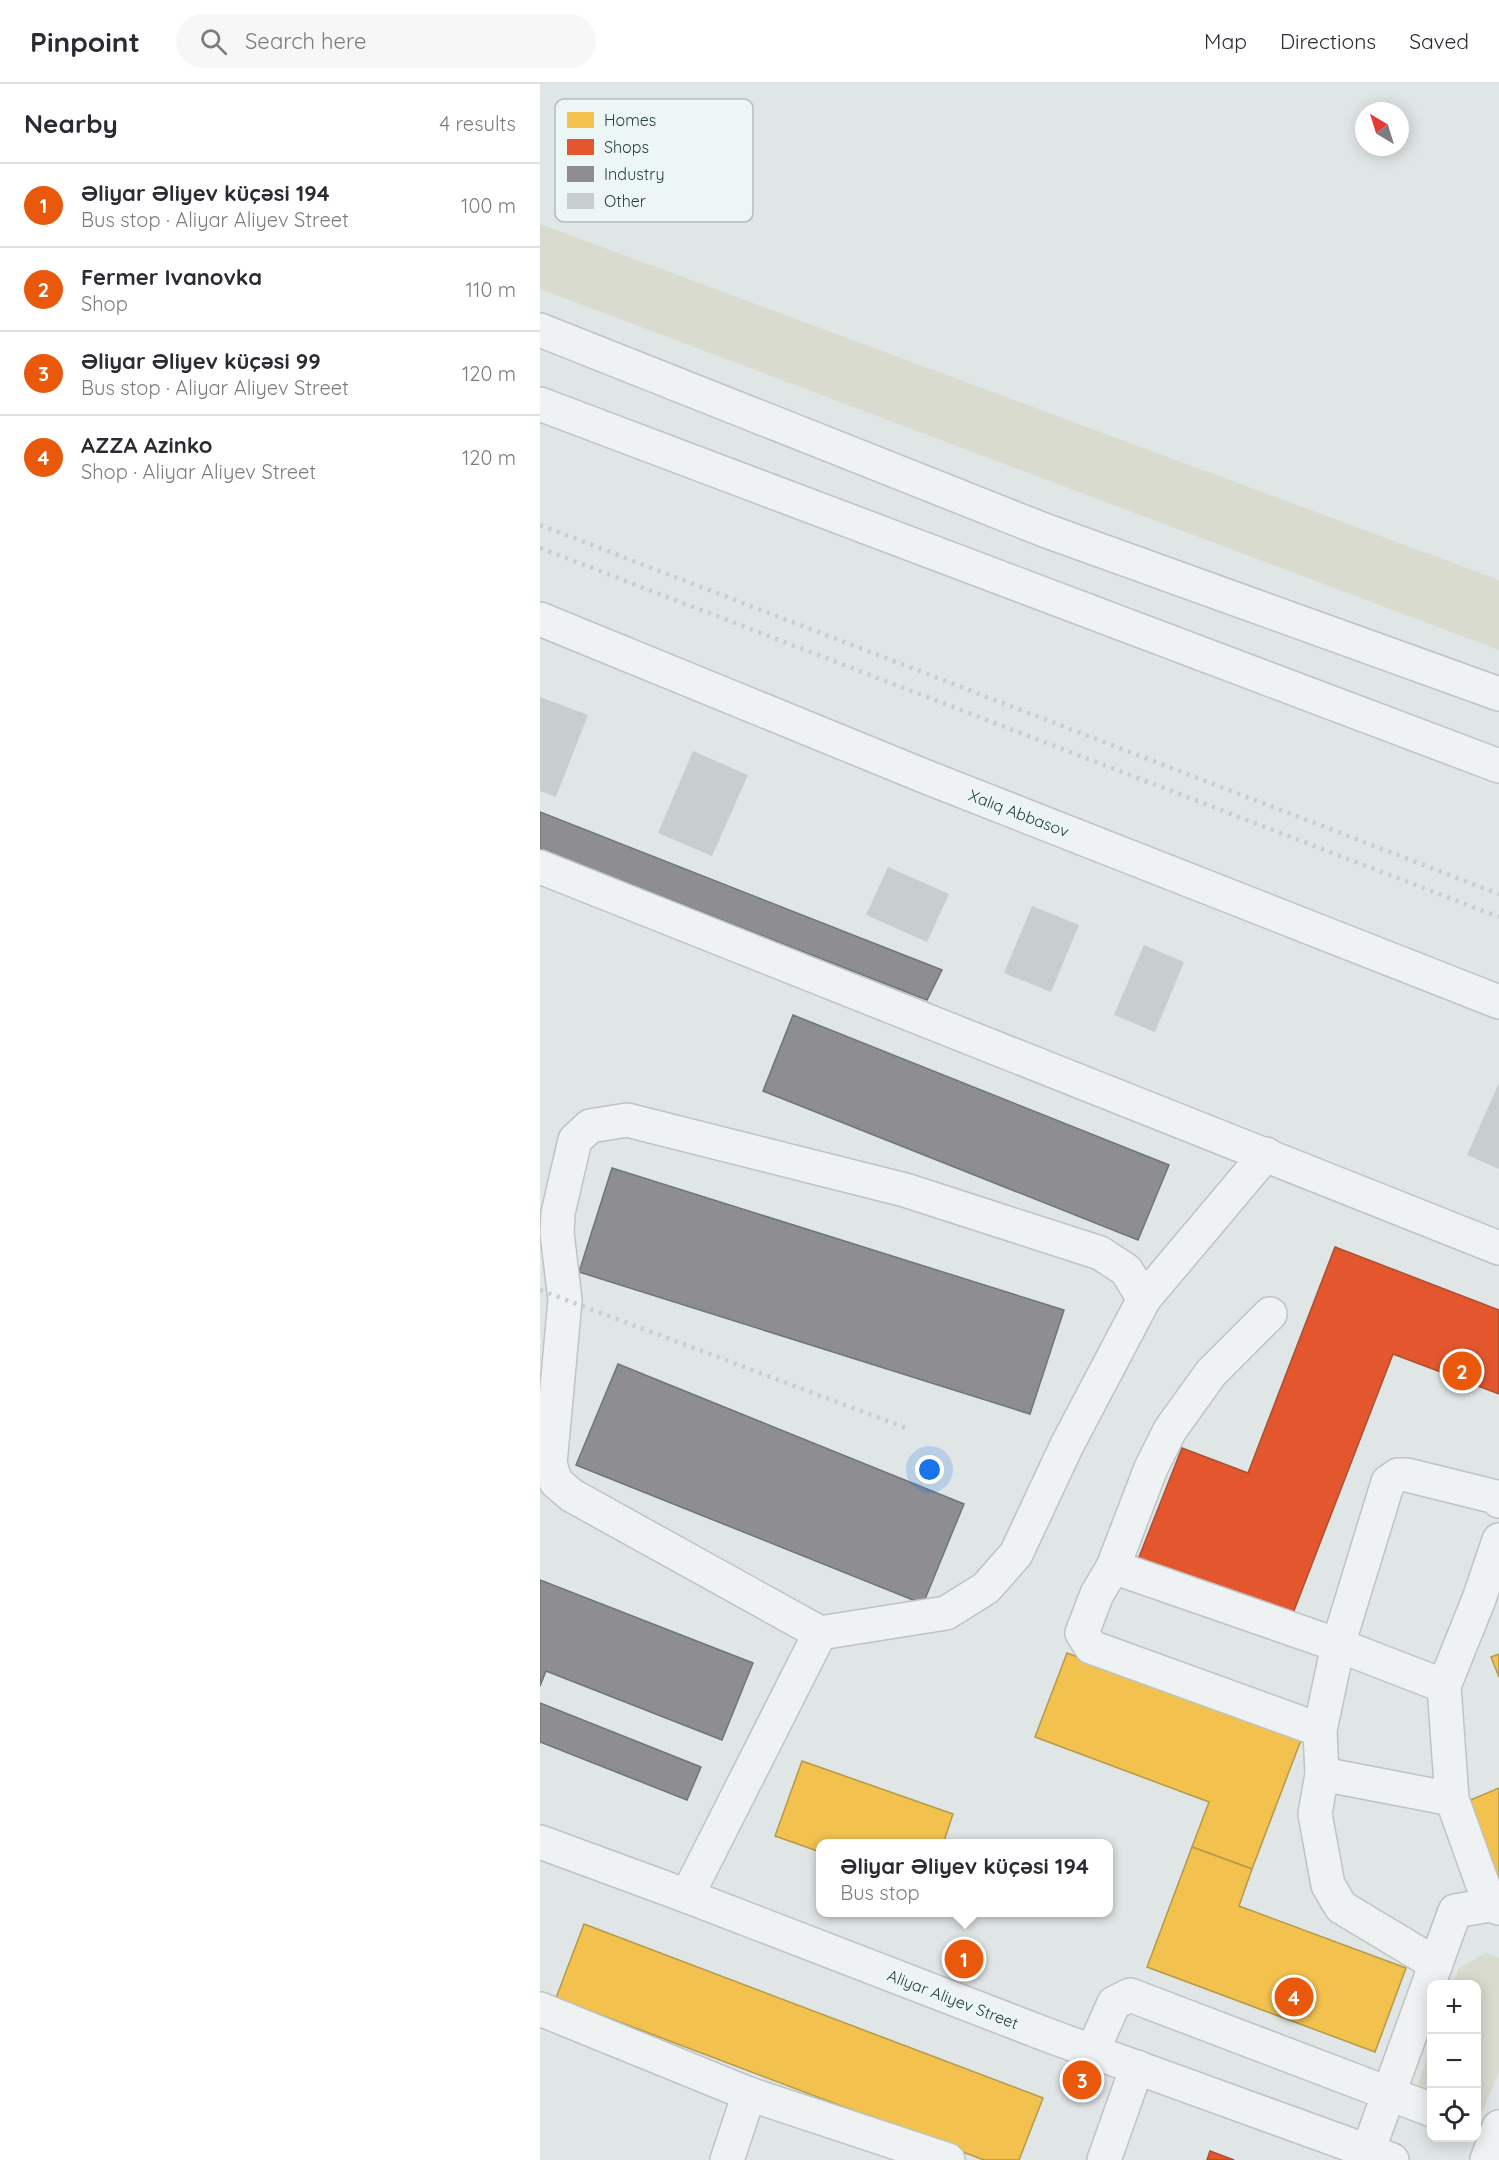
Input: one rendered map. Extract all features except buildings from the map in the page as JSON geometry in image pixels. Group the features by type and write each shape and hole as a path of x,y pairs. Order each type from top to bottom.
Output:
{"street":[{"path":"540,330 1044,530 1499,694"},
{"path":"540,404 1499,766"},
{"name":"Xalıq Abbasov","path":"540,619 913,771 1499,1002"},
{"path":"540,867 1499,1248"},
{"path":"1144,1299 1126,1270 1100,1253 905,1190 627,1120 590,1126 575,1140 558,1213 557,1233 565,1300 550,1464 556,1482 571,1495 820,1634 946,1613 986,1588 1016,1554 1067,1445 1144,1299 1266,1154"},
{"path":"1270,1314 1211,1373 1170,1430 1151,1467 1113,1567 1097,1594 1082,1634 1091,1647 1320,1730"},
{"path":"1436,1964 1341,1907 1328,1885 1315,1814 1322,1774 1320,1730 1338,1645 1388,1482 1398,1475 1407,1475 1496,1497 1499,1501"},
{"path":"1380,2155 1389,2092 1455,1911 1494,1907 1452,1799 1444,1686 1489,1596 1499,1540"},
{"path":"1113,1567 1338,1645 1444,1686"},
{"path":"687,1896 820,1634"},
{"path":"1322,1774 1452,1799"},
{"name":"Aliyar Aliyev Street","path":"543,1852 687,1896 1050,2036 1380,2155"},
{"path":"1094,2050 1114,2003 1130,1995 1427,2108"},
{"path":"540,2009 749,2094 948,2160"},
{"path":"1104,2160 1137,2067"},
{"path":"727,2160 749,2094"}],"shaded area":[{"path":"540,224 1499,580 1499,650 540,289"},
{"path":"1486,1953 1499,1958 1499,2072 1483,2110 1481,2109 1481,1980 1454,1980 1459,1968"},
{"path":"1427,2058 1427,2092 1417,2088"}],"railway":[{"path":"540,525 1499,894"},
{"path":"540,548 1499,917"},
{"path":"540,1290 906,1428"}],"place":[{"name":"Fermer Ivanovka","path":"1462,1371"},
{"name":"Əliyar Əliyev küçəsi 194","path":"964,1959"},
{"name":"AZZA Azinko","path":"1294,1997"},
{"name":"Əliyar Əliyev küçəsi 99","path":"1082,2080"}]}
